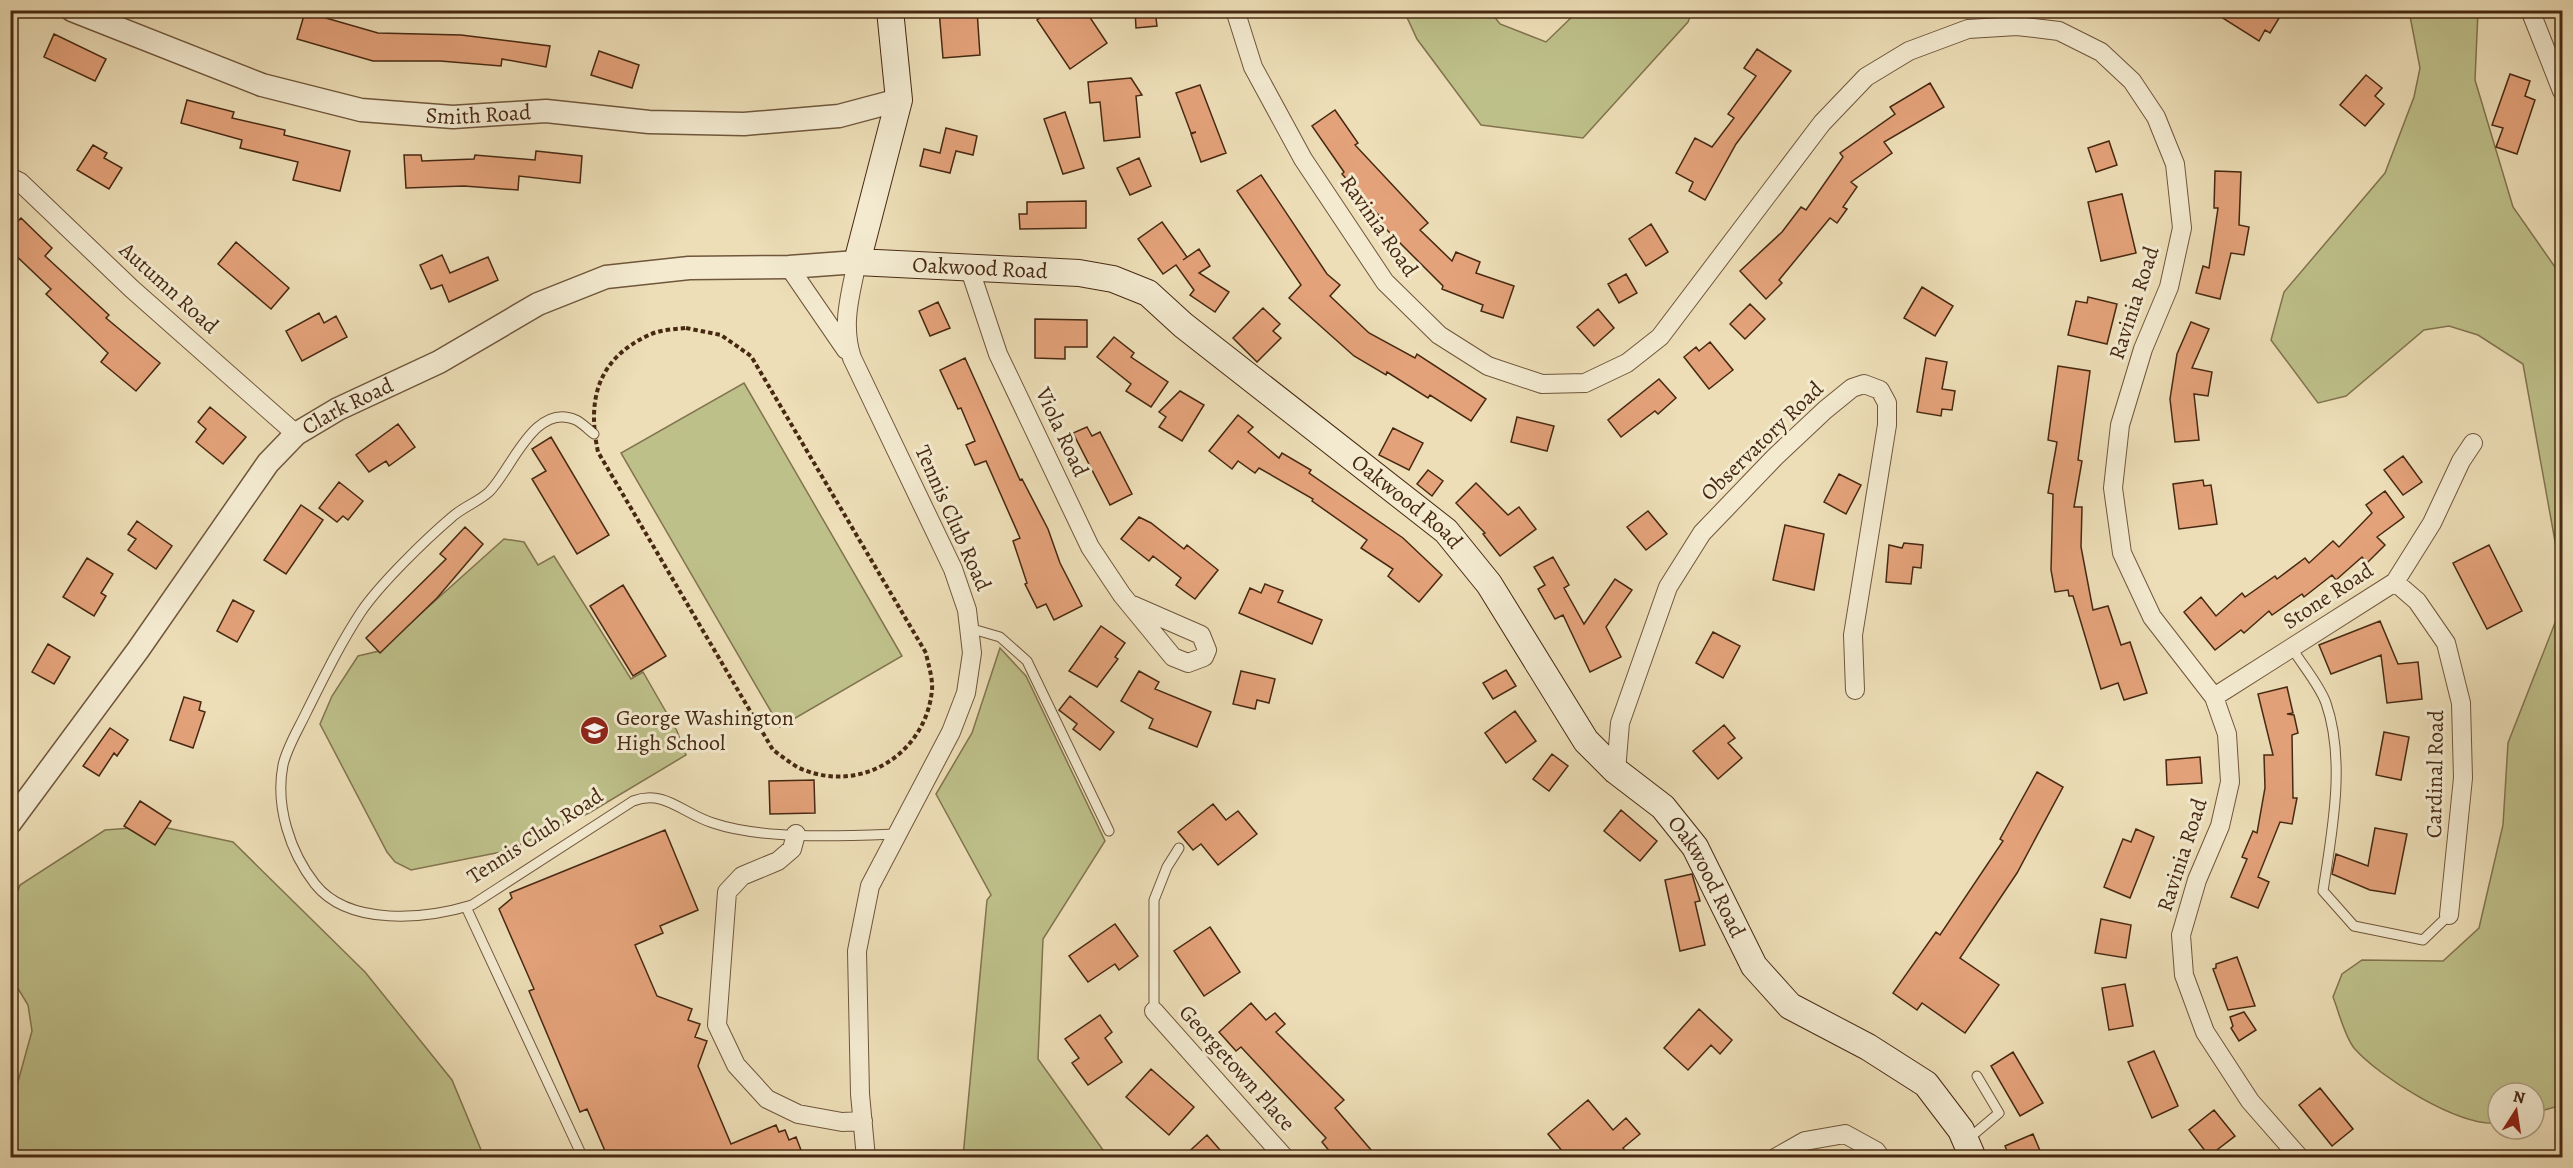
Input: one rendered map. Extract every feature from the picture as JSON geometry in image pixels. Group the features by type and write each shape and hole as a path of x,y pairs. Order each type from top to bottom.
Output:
{"main road":[{"path":"857,262 899,100 890,10"},
{"name":"Oakwood Road","path":"857,262 970,270 1079,273 1113,279 1148,293 1183,325 1446,531 1489,584 1586,741 1616,771 1664,807 1695,847 1754,966 1790,1006 1868,1047 1926,1084 1960,1130 1969,1149"}],"street":[{"name":"Smith Road","path":"72,10 262,85 361,110 453,117 546,111 649,122 744,124 839,116 899,100"},
{"name":"Ravinia Road","path":"1235,10 1253,67 1303,159 1385,282 1439,335 1488,366 1542,384 1585,383 1627,363 1660,337 1822,123 1866,77 1900,56 1968,29 2017,26 2060,32 2101,52 2132,81 2156,117 2175,164 2182,228 2169,287 2143,349 2120,425 2113,488 2122,553 2152,617 2214,697 2227,734 2230,782 2220,826 2197,880 2181,934 2184,975 2205,1032 2250,1101 2300,1158"},
{"path":"2530,10 2562,90"},
{"name":"Autumn Road","path":"10,177 20,182 132,289 296,434"},
{"name":"Clark Road","path":"10,823 138,650 268,463 296,434 338,409 439,362 538,304 606,277 689,268 789,267 857,262"},
{"name":"Tennis Club Road","path":"857,262 846,318 845,338 852,358 953,569 967,610 972,653 966,693 951,732 870,886 857,951 866,1158"},
{"name":"Tennis Club Road","path":"789,267 852,358"},
{"name":"Viola Road","path":"970,270 998,354 1090,547 1130,604"},
{"name":"Observatory Road","path":"1616,771 1620,723 1668,587 1702,534 1775,457 1825,410 1852,388 1864,384 1880,390 1887,402 1887,425 1853,635 1855,690"},
{"name":"Stone Road","path":"2214,697 2395,582 2432,523 2461,461 2473,443"},
{"name":"Cardinal Road","path":"2395,582 2417,601 2446,643 2461,703 2463,778 2449,915"},
{"path":"796,834 792,849 778,861 742,876 727,892 717,1024 736,1065 767,1099 798,1114 842,1122 863,1121"},
{"name":"Georgetown Place","path":"1154,1011 1285,1158"},
{"path":"1775,1158 1805,1141 1845,1134 1876,1151 1881,1158"}],"lane":[{"name":"Tennis Club Road","path":"594,434 576,420 555,418 543,423 515,451 490,491 452,516 386,583 362,610 338,649 284,765 282,800 285,824 301,863 322,893 351,909 398,918 466,907 633,801 648,796 669,801 713,824 796,834 838,836 897,834"},
{"path":"969,628 1000,637 1027,660 1109,831"},
{"path":"2292,648 2325,702 2336,752 2332,831 2323,891 2354,927 2423,940 2449,915"},
{"path":"1154,1011 1154,900 1167,867 1179,848"},
{"path":"466,907 583,1158"},
{"path":"1969,1149 1999,1113 1977,1076"}],"path":[{"path":"686,327 721,335 750,356 926,653 932,688 924,723 904,753 873,772 838,778 802,770 773,750 598,452 594,434 591,417 599,382 620,353 650,333 686,327"}],"green space":[{"path":"1404,11 1490,11 1500,24 1546,42 1578,11 1692,11 1688,22 1583,138 1481,125 1417,39"},
{"path":"2409,11 2478,11 2475,80 2513,207 2562,277 2562,580 2523,364 2478,335 2449,326 2424,330 2346,396 2318,403 2271,340 2284,292 2385,173 2414,97 2420,68"},
{"path":"744,383 902,656 780,727 621,453"},
{"path":"504,539 524,542 538,565 554,556 631,679 643,672 677,731 686,755 589,813 506,851 411,870 395,862 387,852 320,724 332,696 358,656 379,651"},
{"path":"2562,605 2562,1105 2546,1110 2546,1081 2486,1081 2486,1122 2482,1122 2442,1109 2421,1098 2400,1086 2366,1060 2350,1043 2333,997 2342,974 2362,960 2443,961 2479,928 2503,825 2508,743"},
{"path":"1000,648 1026,676 1105,841 1043,939 1038,1059 1108,1157 963,1157 987,900 991,895 936,794 972,733"},
{"path":"158,826 233,842 365,972 452,1080 484,1157 11,1157 11,1107 32,1031 28,1005 11,977 11,909 20,885 105,830"}],"building":[{"path":"939,10 977,10 980,55 943,58"},
{"path":"1051,10 1085,10 1107,43 1070,69 1037,20"},
{"path":"1135,10 1155,10 1157,26 1136,28"},
{"path":"2210,10 2284,10 2270,33 2265,30 2259,41"},
{"path":"305,12 378,33 461,35 550,46 546,67 502,59 501,66 440,61 373,61 297,39"},
{"path":"54,34 106,59 95,81 44,57"},
{"path":"1757,49 1791,71 1736,144 1705,200 1689,191 1693,182 1676,173 1695,138 1712,147 1734,118 1728,114 1756,76 1744,68"},
{"path":"599,51 639,65 632,88 591,75"},
{"path":"2510,74 2530,81 2525,96 2535,100 2517,154 2496,147 2503,128 2492,125"},
{"path":"2366,75 2382,88 2375,96 2384,104 2365,126 2340,105"},
{"path":"1131,78 1142,95 1136,96 1140,137 1104,141 1100,102 1090,103 1088,82"},
{"path":"1930,83 1944,107 1884,142 1892,153 1851,182 1857,187 1843,207 1847,209 1837,223 1830,218 1779,280 1782,283 1766,299 1740,271 1782,232 1801,207 1806,210 1843,157 1840,153 1895,114 1890,107"},
{"path":"1200,85 1226,153 1201,162 1191,134 1196,132 1191,133 1176,93"},
{"path":"187,100 234,112 232,118 285,130 284,135 350,151 340,191 293,180 298,162 240,148 242,140 181,123"},
{"path":"1335,110 1358,143 1355,145 1428,223 1420,230 1452,261 1456,252 1480,262 1476,273 1514,286 1503,318 1481,311 1483,305 1442,289 1443,286 1380,223 1383,220 1342,174 1344,172 1312,126"},
{"path":"1065,112 1084,168 1063,174 1044,119"},
{"path":"946,128 977,136 973,155 956,151 950,173 920,166 924,149 940,153"},
{"path":"2109,141 2117,165 2096,172 2088,148"},
{"path":"93,145 107,153 104,158 122,168 109,189 77,170"},
{"path":"536,151 582,156 580,183 519,176 518,190 464,186 406,188 404,155 421,155 422,161 474,159 475,155 535,160"},
{"path":"1139,158 1151,186 1130,195 1117,168"},
{"path":"2215,171 2241,172 2239,225 2249,227 2244,255 2231,253 2220,299 2196,293 2203,266 2209,268 2218,208 2214,208"},
{"path":"1261,175 1327,274 1340,285 1330,296 1369,333 1415,358 1417,354 1486,399 1471,421 1430,395 1428,398 1387,372 1386,375 1354,356 1289,298 1301,285 1237,191"},
{"path":"2122,194 2136,253 2101,261 2088,202"},
{"path":"1086,201 1086,228 1020,229 1019,214 1027,214 1027,202"},
{"path":"21,218 52,248 45,256 109,315 106,318 160,363 136,391 101,362 108,353 46,294 51,289 10,250 10,229"},
{"path":"1162,222 1187,257 1183,260 1199,249 1210,266 1199,273 1229,292 1215,312 1190,295 1194,290 1176,265 1163,274 1138,239"},
{"path":"1651,224 1668,252 1646,266 1629,239"},
{"path":"236,242 289,288 271,309 218,264"},
{"path":"442,255 450,273 488,257 498,280 449,302 442,285 431,289 420,265"},
{"path":"1626,274 1637,293 1619,303 1608,284"},
{"path":"1922,287 1953,306 1935,336 1904,318"},
{"path":"2088,297 2117,304 2107,344 2068,335 2076,301 2087,303"},
{"path":"938,302 950,328 930,336 919,311"},
{"path":"1750,304 1765,319 1745,339 1730,324"},
{"path":"1263,308 1280,324 1273,331 1281,338 1257,362 1233,338"},
{"path":"1598,309 1614,328 1594,346 1577,327"},
{"path":"319,313 324,323 336,316 347,337 302,361 286,331"},
{"path":"1035,319 1087,320 1087,347 1065,347 1065,359 1035,358"},
{"path":"2191,322 2209,329 2192,368 2212,372 2208,396 2194,394 2199,440 2175,442 2170,399 2177,354"},
{"path":"1114,337 1134,353 1131,357 1168,382 1151,407 1126,391 1131,384 1097,357"},
{"path":"1710,342 1733,370 1709,389 1684,357 1696,347 1699,351"},
{"path":"965,358 1020,480 1022,479 1048,529 1060,563 1082,606 1054,620 1046,604 1037,608 1025,584 1027,583 1013,541 1020,538 986,461 975,465 966,445 975,441 961,408 958,409 940,370"},
{"path":"1926,358 1947,362 1942,389 1955,391 1952,410 1942,409 1941,416 1917,412"},
{"path":"2058,366 2090,371 2078,460 2082,461 2074,507 2082,507 2081,547 2093,610 2108,606 2121,645 2130,642 2147,693 2124,700 2118,683 2101,689 2073,596 2069,596 2068,590 2055,592 2051,570 2053,494 2048,493 2057,442 2048,440"},
{"path":"1659,379 1676,398 1658,414 1655,411 1621,437 1608,420"},
{"path":"1180,391 1204,405 1182,441 1159,427 1166,417 1159,412"},
{"path":"210,407 246,437 223,464 196,442 206,429 198,422"},
{"path":"1238,415 1253,427 1248,432 1279,458 1282,453 1311,470 1309,473 1403,538 1442,575 1419,602 1388,576 1393,569 1361,548 1367,540 1312,501 1313,499 1259,468 1255,473 1238,461 1232,469 1209,451"},
{"path":"1517,417 1554,426 1547,451 1511,442"},
{"path":"398,424 415,447 389,466 386,461 369,472 356,455"},
{"path":"1087,427 1092,436 1100,432 1132,494 1110,505 1073,433"},
{"path":"1393,428 1423,443 1409,470 1379,455"},
{"path":"551,437 609,535 577,554 532,479 546,471 532,449"},
{"path":"2403,456 2422,482 2403,495 2384,470"},
{"path":"1428,470 1443,481 1432,496 1417,484"},
{"path":"1839,474 1861,485 1846,514 1824,502"},
{"path":"2203,480 2204,486 2211,485 2217,524 2179,529 2173,484"},
{"path":"339,482 363,501 348,520 343,516 337,522 319,508"},
{"path":"1476,483 1508,515 1519,507 1536,529 1500,556 1483,534 1485,533 1456,503"},
{"path":"2385,491 2404,517 2377,537 2385,545 2367,563 2362,557 2336,580 2332,575 2304,597 2302,594 2272,615 2269,611 2244,633 2241,630 2215,650 2184,612 2201,597 2216,616 2242,593 2245,597 2275,576 2277,579 2305,558 2309,563 2333,541 2339,547 2372,513 2366,505"},
{"path":"301,505 323,520 286,574 264,560"},
{"path":"1648,511 1667,534 1646,550 1627,527"},
{"path":"1139,517 1151,523 1184,549 1187,545 1218,570 1195,599 1176,585 1181,578 1153,556 1149,561 1121,539"},
{"path":"137,521 172,546 156,569 128,550 136,539 128,534"},
{"path":"1785,525 1824,534 1814,590 1773,580"},
{"path":"465,527 483,544 437,598 380,653 366,638 446,559 440,554"},
{"path":"1904,543 1923,545 1921,568 1913,567 1911,584 1886,582 1889,545 1902,548"},
{"path":"2489,545 2522,611 2487,629 2453,563"},
{"path":"1553,557 1569,585 1564,588 1584,624 1615,579 1632,590 1606,627 1621,657 1590,672 1563,615 1555,619 1538,589 1545,585 1534,567"},
{"path":"87,558 113,574 101,593 106,596 94,616 63,597"},
{"path":"1265,584 1283,591 1278,602 1322,620 1312,644 1239,613 1250,588 1261,593"},
{"path":"623,585 666,656 633,676 590,606"},
{"path":"233,600 254,611 237,642 217,631"},
{"path":"2380,621 2398,664 2418,662 2422,699 2387,703 2381,655 2331,674 2319,645"},
{"path":"1101,626 1125,643 1115,657 1118,659 1097,687 1069,671"},
{"path":"1713,632 1740,646 1723,678 1696,663"},
{"path":"48,644 70,657 54,684 32,672"},
{"path":"1506,670 1516,686 1493,699 1483,683"},
{"path":"1139,671 1159,682 1155,689 1211,712 1197,747 1149,728 1153,719 1121,701"},
{"path":"1241,671 1275,679 1269,703 1257,700 1255,709 1233,704"},
{"path":"2287,687 2293,713 2287,714 2294,715 2298,733 2292,735 2293,798 2297,798 2292,824 2280,822 2258,877 2269,882 2258,908 2231,897 2247,859 2242,857 2253,831 2257,833 2265,788 2264,755 2273,755 2258,694"},
{"path":"1070,696 1114,732 1100,750 1073,729 1077,724 1059,710"},
{"path":"184,697 201,702 199,710 205,712 193,748 170,740"},
{"path":"1515,711 1536,741 1506,763 1485,733"},
{"path":"1724,725 1735,738 1728,743 1742,758 1718,779 1693,751"},
{"path":"110,728 128,740 117,756 114,753 99,776 83,766"},
{"path":"2384,732 2409,737 2401,780 2376,775"},
{"path":"1552,754 1568,766 1549,791 1533,779"},
{"path":"2200,757 2202,783 2167,785 2166,760"},
{"path":"2037,772 2063,787 2017,873 1960,958 1999,985 1965,1033 1922,1003 1917,1010 1893,993 1936,932 1940,935 2003,841 2000,839"},
{"path":"814,780 815,813 770,814 769,781"},
{"path":"140,801 171,821 155,845 124,826"},
{"path":"1213,804 1226,820 1238,811 1257,834 1218,865 1201,844 1193,850 1178,832"},
{"path":"1621,810 1657,841 1640,861 1604,831"},
{"path":"2375,828 2407,834 2395,894 2370,890 2332,874 2336,854 2368,866"},
{"path":"2136,829 2154,837 2130,898 2104,887 2123,839 2131,842"},
{"path":"665,830 698,910 660,926 663,933 635,945 657,996 692,1009 688,1020 700,1024 695,1037 707,1041 698,1066 731,1144 776,1125 779,1132 785,1130 789,1140 796,1137 804,1158 608,1158 587,1109 580,1112 529,991 534,989 499,909 512,898 510,893"},
{"path":"1692,874 1700,901 1695,902 1705,945 1680,951 1665,880"},
{"path":"2101,919 2131,925 2126,958 2095,953"},
{"path":"1115,924 1138,956 1119,970 1115,964 1088,982 1069,956"},
{"path":"1210,927 1240,972 1204,996 1174,951"},
{"path":"2237,957 2255,1006 2228,1010 2213,969 2216,968 2216,964"},
{"path":"2125,984 2133,1026 2109,1030 2102,988"},
{"path":"1251,1003 1266,1020 1275,1013 1285,1024 1276,1032 1344,1100 1335,1108 1378,1158 1335,1158 1322,1142 1326,1138 1241,1047 1236,1051 1219,1032"},
{"path":"1699,1009 1732,1040 1720,1054 1711,1045 1688,1070 1664,1048"},
{"path":"2244,1012 2256,1030 2239,1041 2231,1028 2233,1026 2230,1017"},
{"path":"1100,1015 1112,1032 1105,1038 1122,1062 1088,1085 1072,1063 1079,1058 1065,1039"},
{"path":"2154,1051 2178,1106 2152,1118 2128,1062"},
{"path":"2013,1052 2043,1103 2020,1116 1991,1066"},
{"path":"1151,1069 1194,1107 1169,1135 1126,1097"},
{"path":"2320,1088 2353,1129 2332,1146 2299,1105"},
{"path":"1588,1100 1613,1130 1626,1118 1640,1134 1623,1148 1631,1158 1568,1158 1548,1134"},
{"path":"2214,1110 2235,1136 2209,1156 2189,1130"},
{"path":"2033,1134 2043,1158 2010,1158 2005,1146"},
{"path":"1207,1135 1227,1158 1182,1158"}],"place":[{"name":"George Washington High School","path":"595,731"}]}
